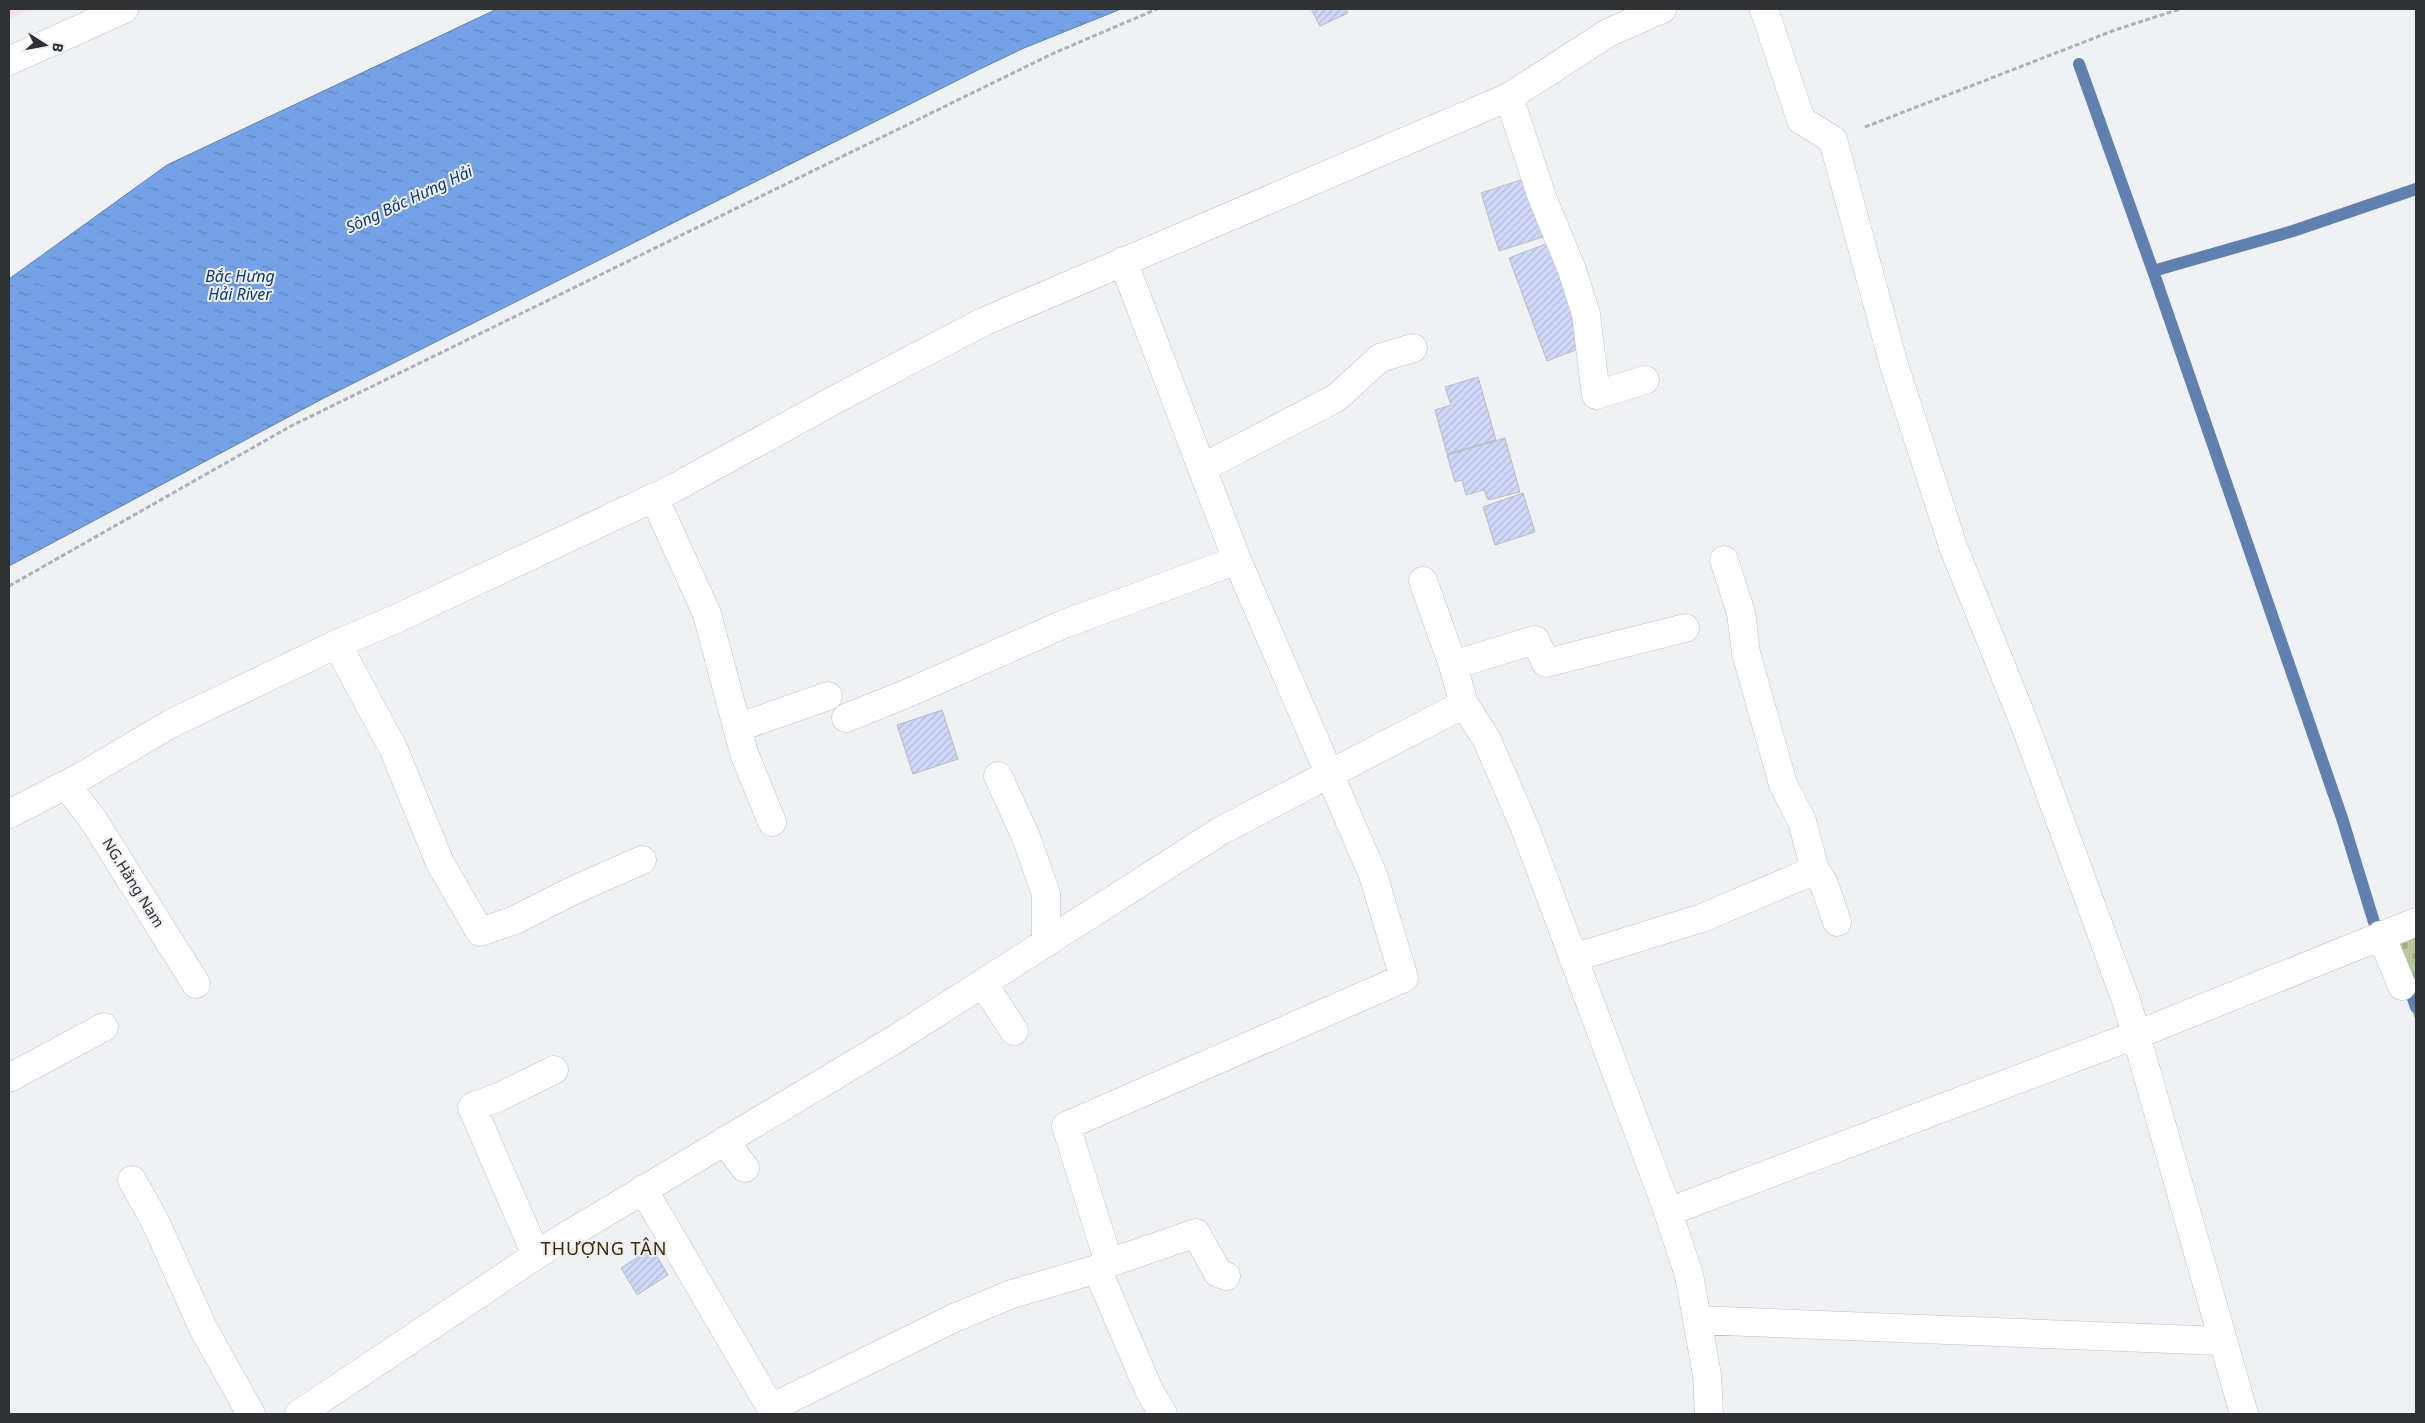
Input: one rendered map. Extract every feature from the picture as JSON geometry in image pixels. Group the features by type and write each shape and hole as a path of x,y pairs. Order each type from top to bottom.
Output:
{"street":[{"path":"9,61 124,9"},
{"path":"9,814 66,785 170,724 337,644 406,614 654,498 983,322 1509,97 1608,33 1662,9"},
{"path":"1764,9 1801,120 1832,140 1894,365 1954,549 2025,725 2127,1003 2244,1414"},
{"path":"1509,97 1542,197 1572,270 1586,314 1596,394 1645,380"},
{"path":"1123,261 1237,560 1373,875 1404,978 1066,1126 1103,1266 1149,1390 1163,1414"},
{"path":"1202,468 1336,398 1380,358 1413,348"},
{"path":"654,498 707,614 744,753 772,822"},
{"path":"846,718 908,693 1064,624 1237,560"},
{"path":"1724,560 1741,613 1746,653 1782,784 1802,821 1815,870 1824,884 1837,922"},
{"path":"1423,581 1453,664 1464,704 1487,740 1524,828 1668,1212 1688,1275 1707,1375 1709,1414"},
{"path":"1453,664 1535,640 1546,663 1685,628"},
{"path":"337,644 394,750 440,863 480,932 515,920 572,890 642,860"},
{"path":"737,728 828,696"},
{"path":"299,1414 536,1255 894,1040 1222,830 1464,704"},
{"path":"998,776 1026,837 1046,894 1046,943"},
{"name":"NG.Hằng Nam","path":"66,785 92,818 196,984"},
{"path":"1573,958 1702,918 1815,870"},
{"path":"1668,1212 2136,1034 2416,922"},
{"path":"2381,935 2402,986"},
{"path":"983,983 1014,1031"},
{"path":"9,1078 104,1027"},
{"path":"536,1255 472,1107 499,1097 554,1070"},
{"path":"724,1141 745,1168"},
{"path":"132,1180 155,1221 203,1328 251,1414"},
{"path":"643,1189 772,1411 954,1318 1012,1294 1103,1266 1196,1233 1218,1273 1226,1276"},
{"path":"1696,1320 2222,1341"}],"path":[{"path":"9,586 292,426 1054,53 1157,9"},
{"path":"1832,140 2115,30 2180,9"}],"shaded area":[{"path":"9,9 30,9 9,19"}],"green space":[{"path":"2416,922 2416,1021 2381,935"}],"water":[{"name":"Bắc Hưng Hải River","path":"497,9 1121,9 1024,48 980,69 324,398 9,566 9,279 167,165"}],"building":[{"path":"1311,9 1346,9 1348,13 1320,26"},
{"path":"1527,178 1546,236 1499,251 1481,193"},
{"path":"1548,243 1586,346 1547,361 1509,258"},
{"path":"1478,377 1496,440 1447,454 1435,410 1451,405 1445,387"},
{"path":"1505,438 1520,492 1488,500 1484,490 1466,495 1462,480 1455,482 1447,455"},
{"path":"1523,493 1535,532 1495,545 1483,507"},
{"path":"942,710 958,759 913,774 897,725"},
{"path":"652,1248 668,1275 637,1295 621,1268"}],"waterway":[{"path":"2079,64 2153,271 2342,818 2377,932"},
{"path":"2153,271 2293,231 2416,189"},
{"path":"2407,981 2416,1007"}],"district":[{"name":"THƯỢNG TÂN","path":"604,1249"}],"water label":[{"name":"Sông Bắc Hưng Hải","path":"409,199"}]}
